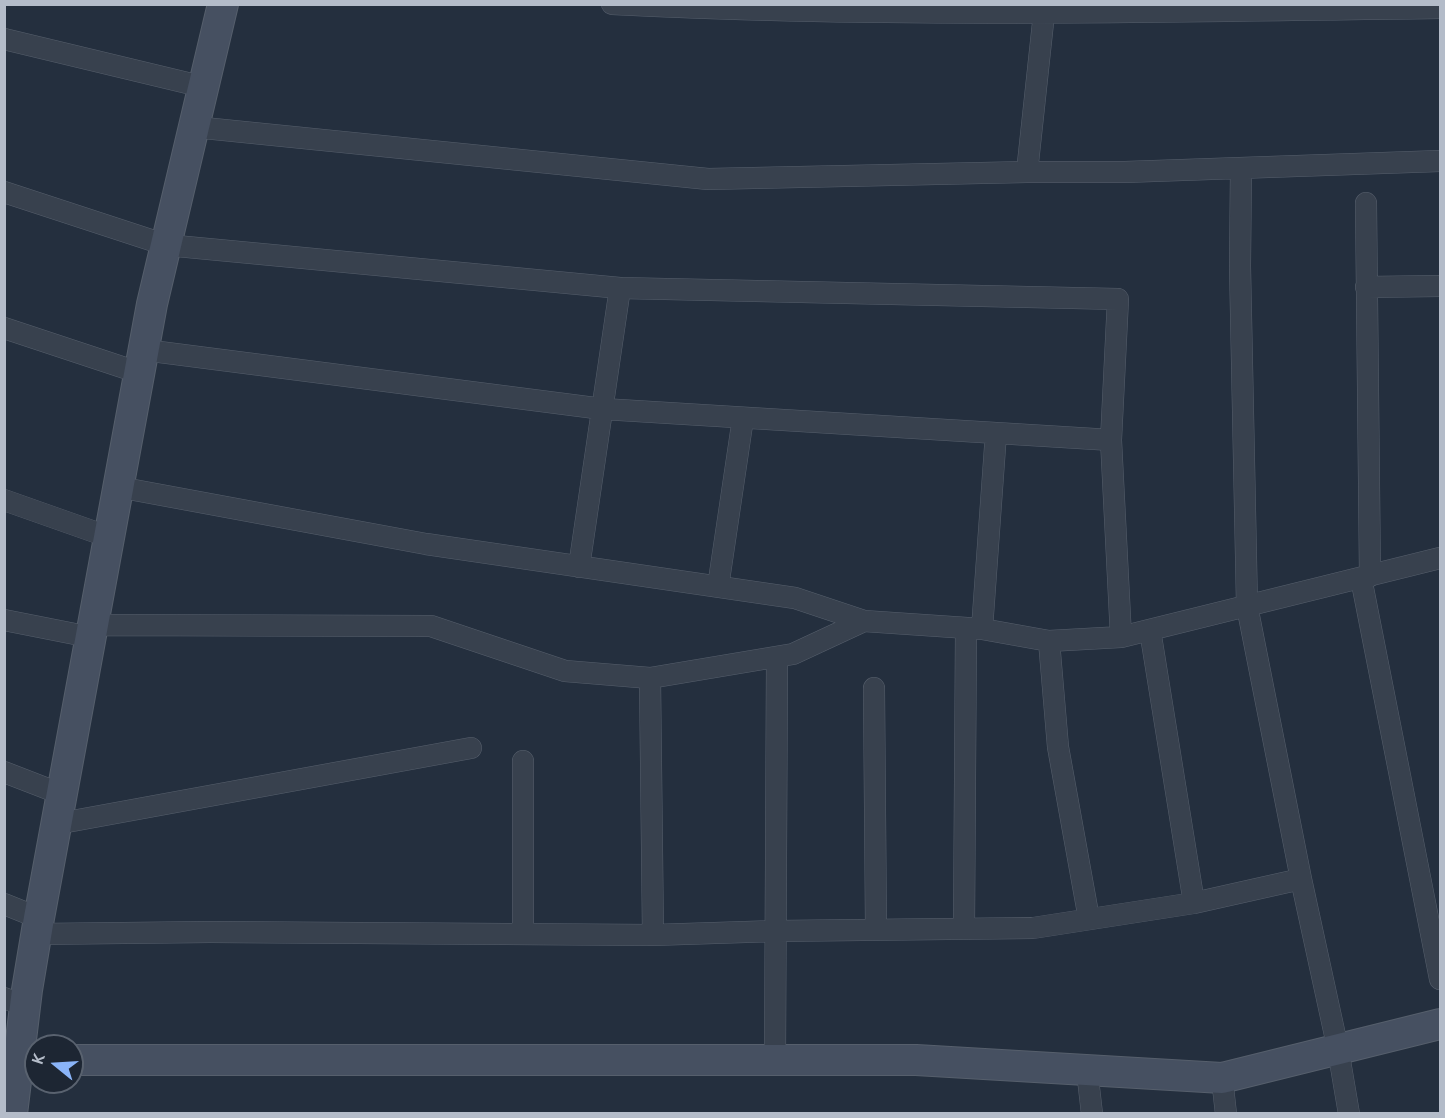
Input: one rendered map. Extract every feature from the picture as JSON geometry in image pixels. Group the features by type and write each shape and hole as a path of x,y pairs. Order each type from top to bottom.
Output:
{"main road":[{"path":"24,1046 15,1002 38,926 142,362 166,246 223,4"},
{"path":"84,1060 916,1060 1222,1078 1440,1024"},
{"path":"12,1113 24,1071"}],"street":[{"path":"612,4 739,11 1440,8"},
{"path":"1027,172 1044,9"},
{"path":"4,39 204,87"},
{"path":"194,127 708,179 1125,172 1440,162"},
{"path":"1241,168 1240,266 1247,606 1301,879 1338,1049 1349,1113"},
{"path":"4,192 166,246 620,288 1118,298 1112,440 1121,637"},
{"path":"1366,202 1365,577 1440,979"},
{"path":"1366,287 1440,286"},
{"path":"579,567 620,288"},
{"path":"4,328 142,362 603,409 1112,440"},
{"path":"718,587 743,418"},
{"path":"964,929 974,628 996,433"},
{"path":"118,487 426,544 795,598 864,621 974,628 1049,641 1121,637 1440,558"},
{"path":"4,500 109,537"},
{"path":"4,620 91,631 431,626 565,671 650,678 793,654 864,621"},
{"path":"1150,630 1194,903"},
{"path":"1049,641 1058,747 1089,920"},
{"path":"775,1060 777,657"},
{"path":"650,678 653,935"},
{"path":"874,687 876,930"},
{"path":"56,824 471,748"},
{"path":"523,761 523,934"},
{"path":"4,772 61,794"},
{"path":"4,904 38,926 210,932 653,935 1033,928 1194,903 1301,879"},
{"path":"1087,1070 1092,1113"},
{"path":"1222,1078 1226,1113"}]}
